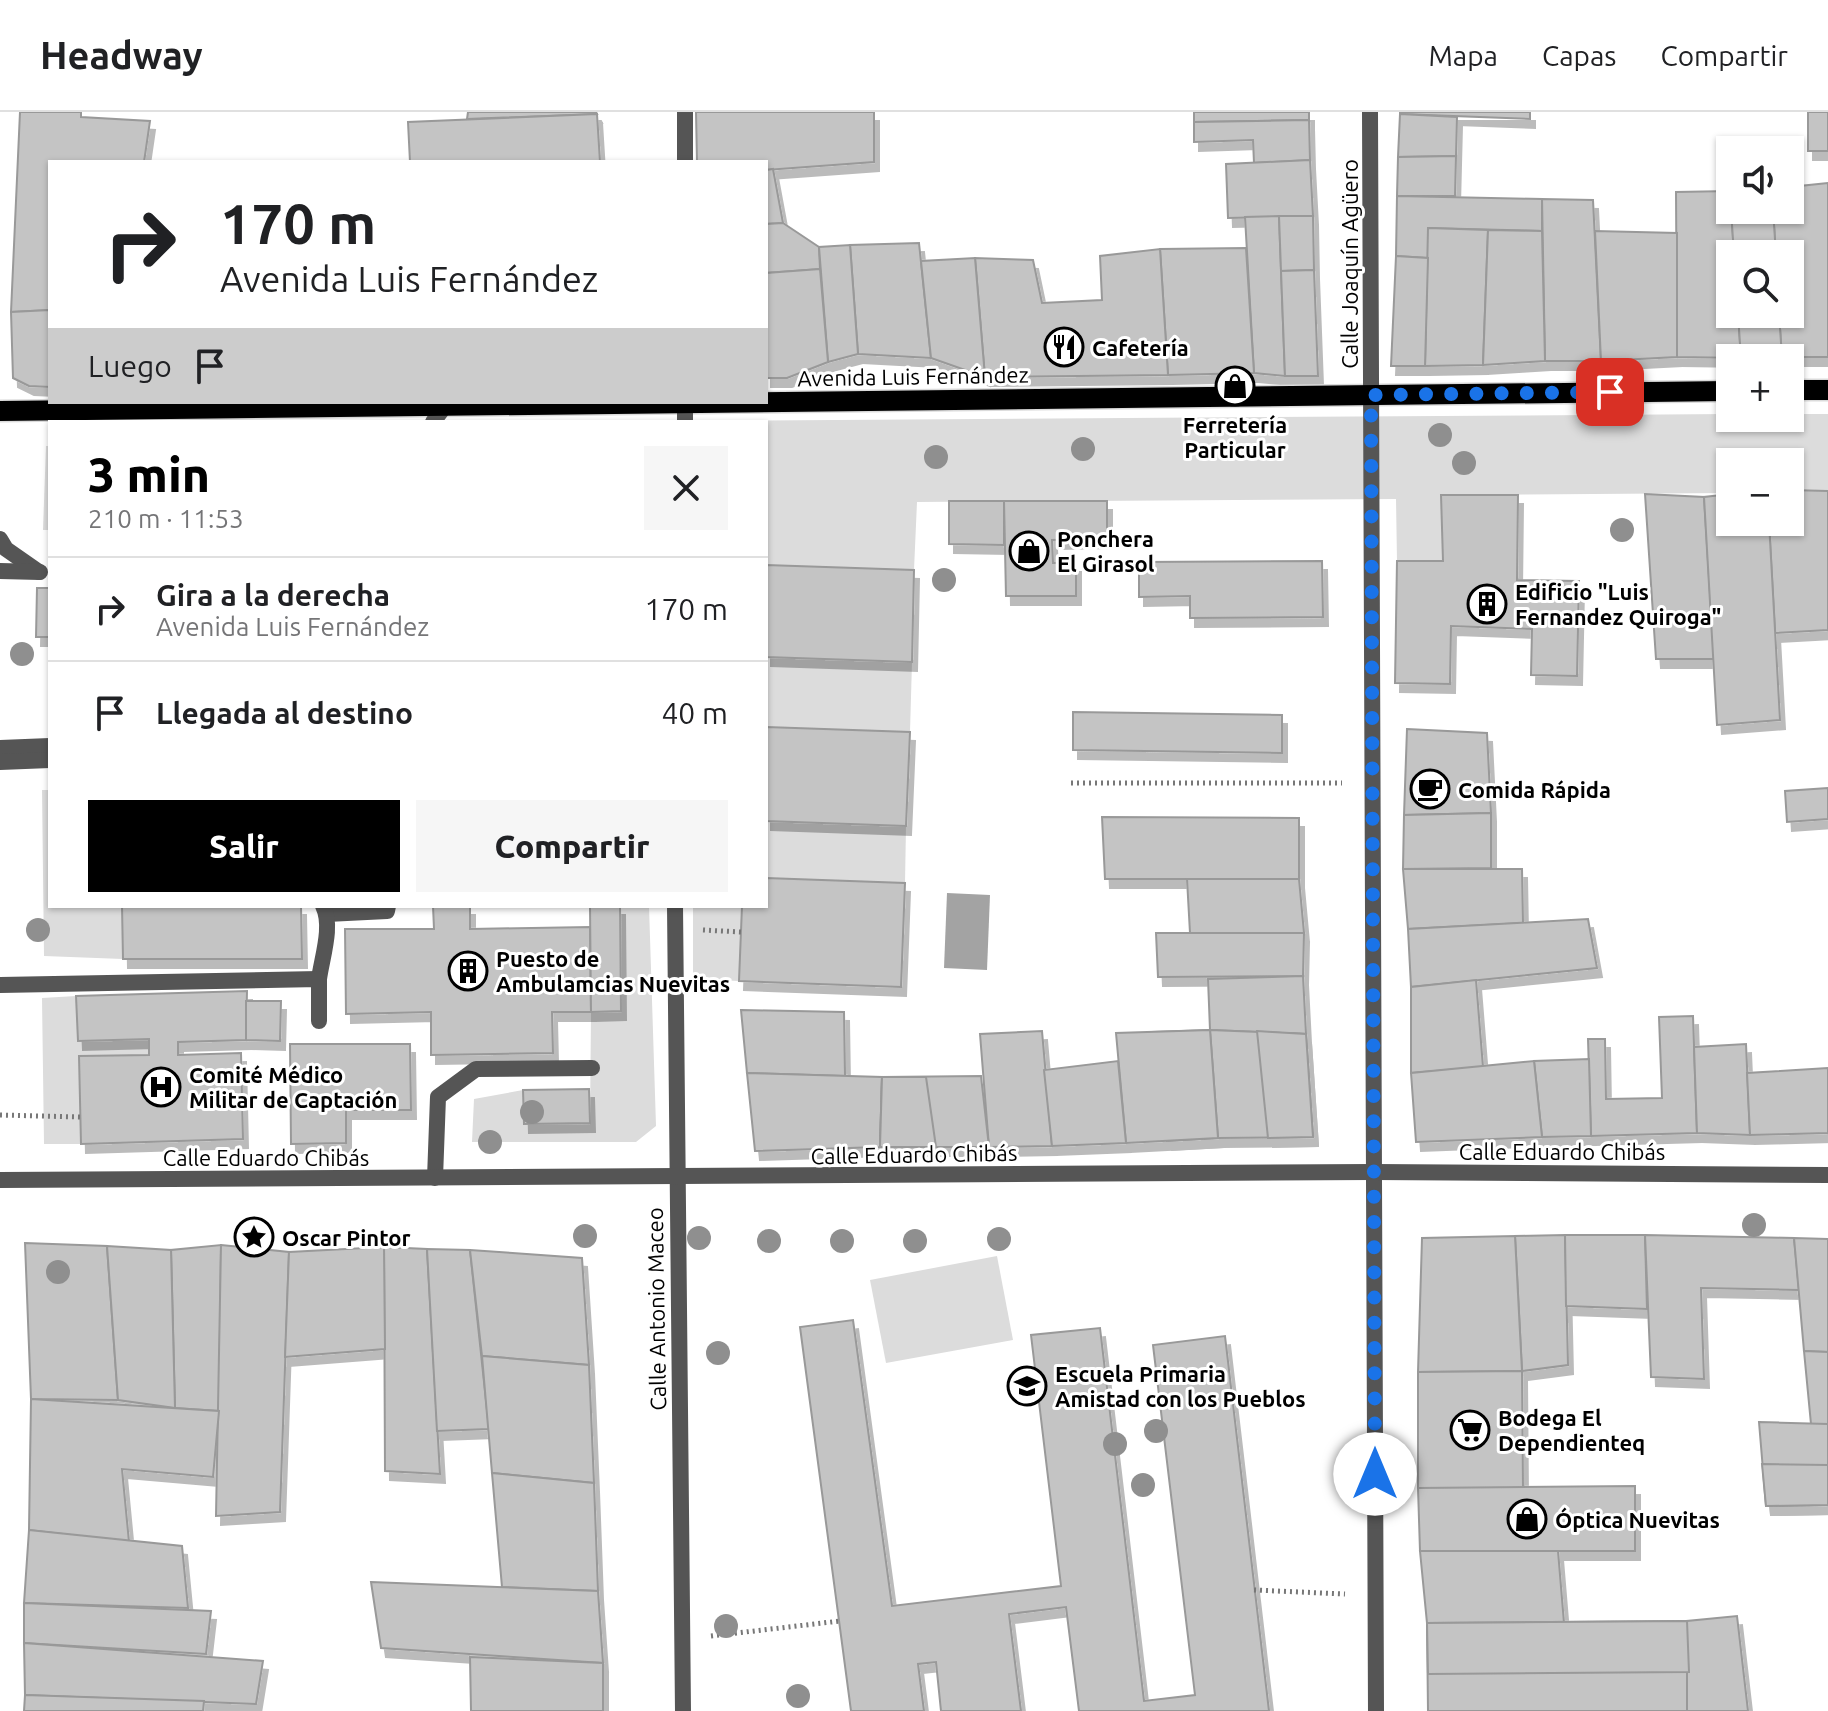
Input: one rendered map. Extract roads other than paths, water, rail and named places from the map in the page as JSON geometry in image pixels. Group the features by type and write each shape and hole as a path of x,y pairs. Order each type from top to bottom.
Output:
{"main road":[{"path":"1804,390 1828,390"},
{"name":"Avenida Luis Fernández","path":"768,401 1716,391"},
{"name":"Avenida Luis Fernández","path":"0,411 114,410 231,415 439,414 644,404"}],"street":[{"path":"685,112 685,160"},
{"name":"Calle Joaquín Agüero","path":"1370,112 1376,1711"},
{"path":"114,410 130,420"},
{"path":"0,539 6,549 45,572"},
{"path":"0,571 45,572"},
{"path":"0,748 48,746"},
{"path":"0,762 48,760"},
{"path":"319,1021 325,910 387,911 388,908"},
{"name":"Calle Antonio Maceo","path":"675,908 683,1711"},
{"path":"0,985 319,979"},
{"path":"435,1178 438,1097 476,1069 592,1068"},
{"name":"Calle Eduardo Chibás","path":"0,1180 1374,1172 1828,1175"}],"place":[{"name":"Cafetería","path":"1064,347"},
{"name":"Ferretería Particular","path":"1235,386"},
{"name":"Ponchera El Girasol","path":"1029,551"},
{"name":"Edificio \"Luis Fernandez Quiroga\"","path":"1487,604"},
{"name":"Comida Rápida","path":"1430,789"},
{"name":"Puesto de Ambulamcias Nuevitas","path":"468,971"},
{"name":"Comité Médico Militar de Captación","path":"161,1087"},
{"name":"Oscar Pintor","path":"254,1237"},
{"name":"Escuela Primaria Amistad con los Pueblos","path":"1027,1386"},
{"name":"Bodega El Dependienteq","path":"1470,1430"},
{"name":"Óptica Nuevitas","path":"1527,1519"}]}
